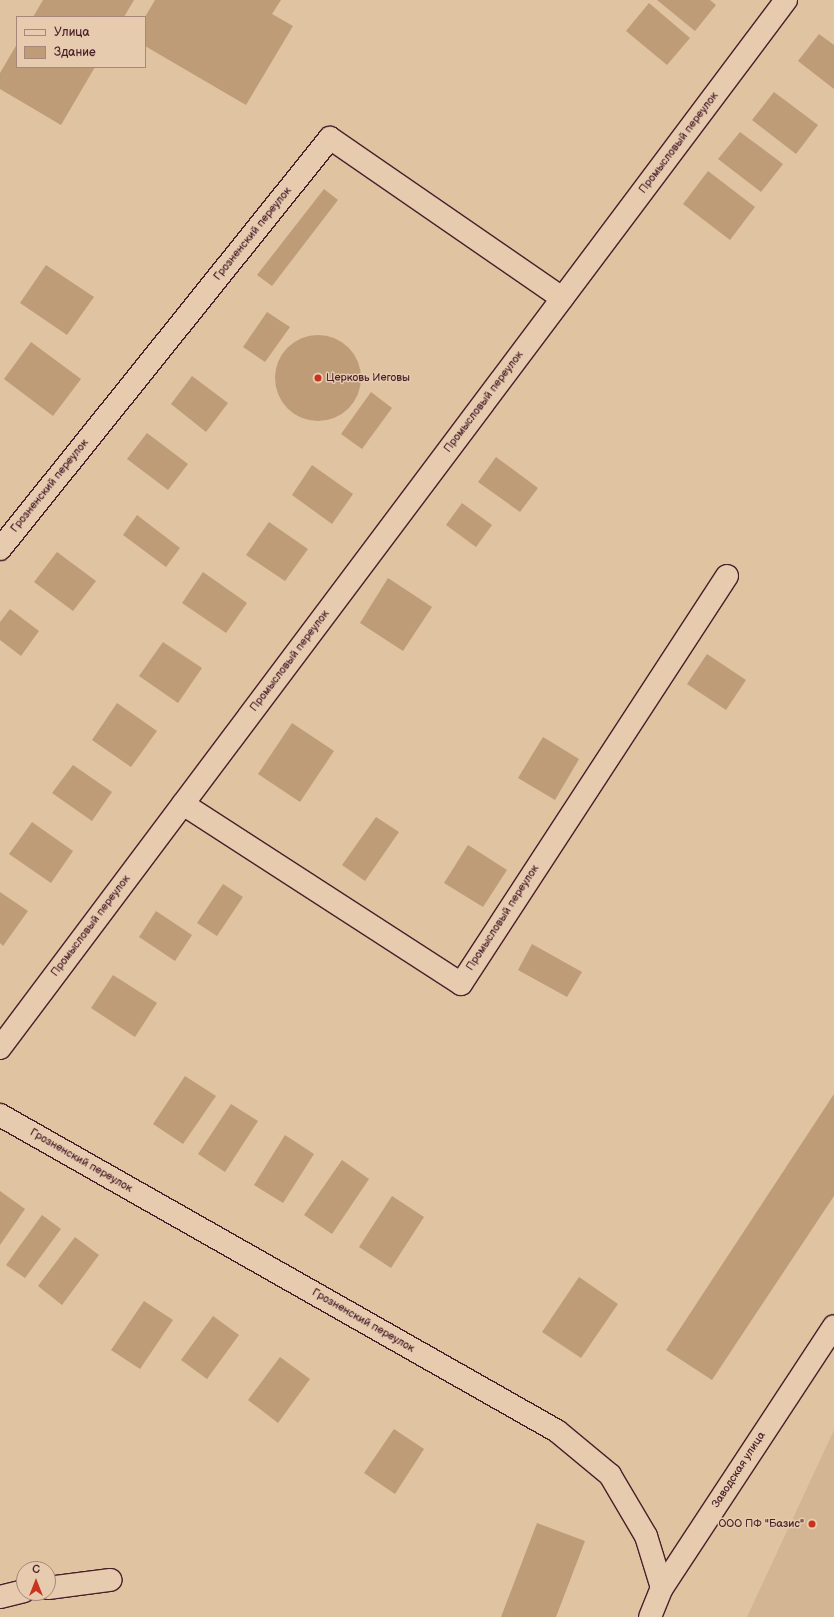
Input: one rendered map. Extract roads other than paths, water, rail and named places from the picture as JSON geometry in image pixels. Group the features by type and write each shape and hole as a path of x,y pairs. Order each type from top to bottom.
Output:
{"street":[{"name":"Промысловый переулок","path":"0,1048 786,0"},
{"name":"Грозненский переулок","path":"0,549 330,138 562,298"},
{"name":"Промысловый переулок","path":"183,804 461,984 727,576"},
{"name":"Грозненский переулок","path":"0,1115 557,1431 610,1476 646,1536 662,1588"},
{"name":"Заводская улица","path":"650,1617 662,1588 834,1326"},
{"path":"56,1587 110,1580"},
{"path":"0,1597 16,1592"}],"place":[{"name":"Церковь Иеговы","path":"318,378"},
{"name":"ООО ПФ \"Базис\"","path":"812,1524"}]}
